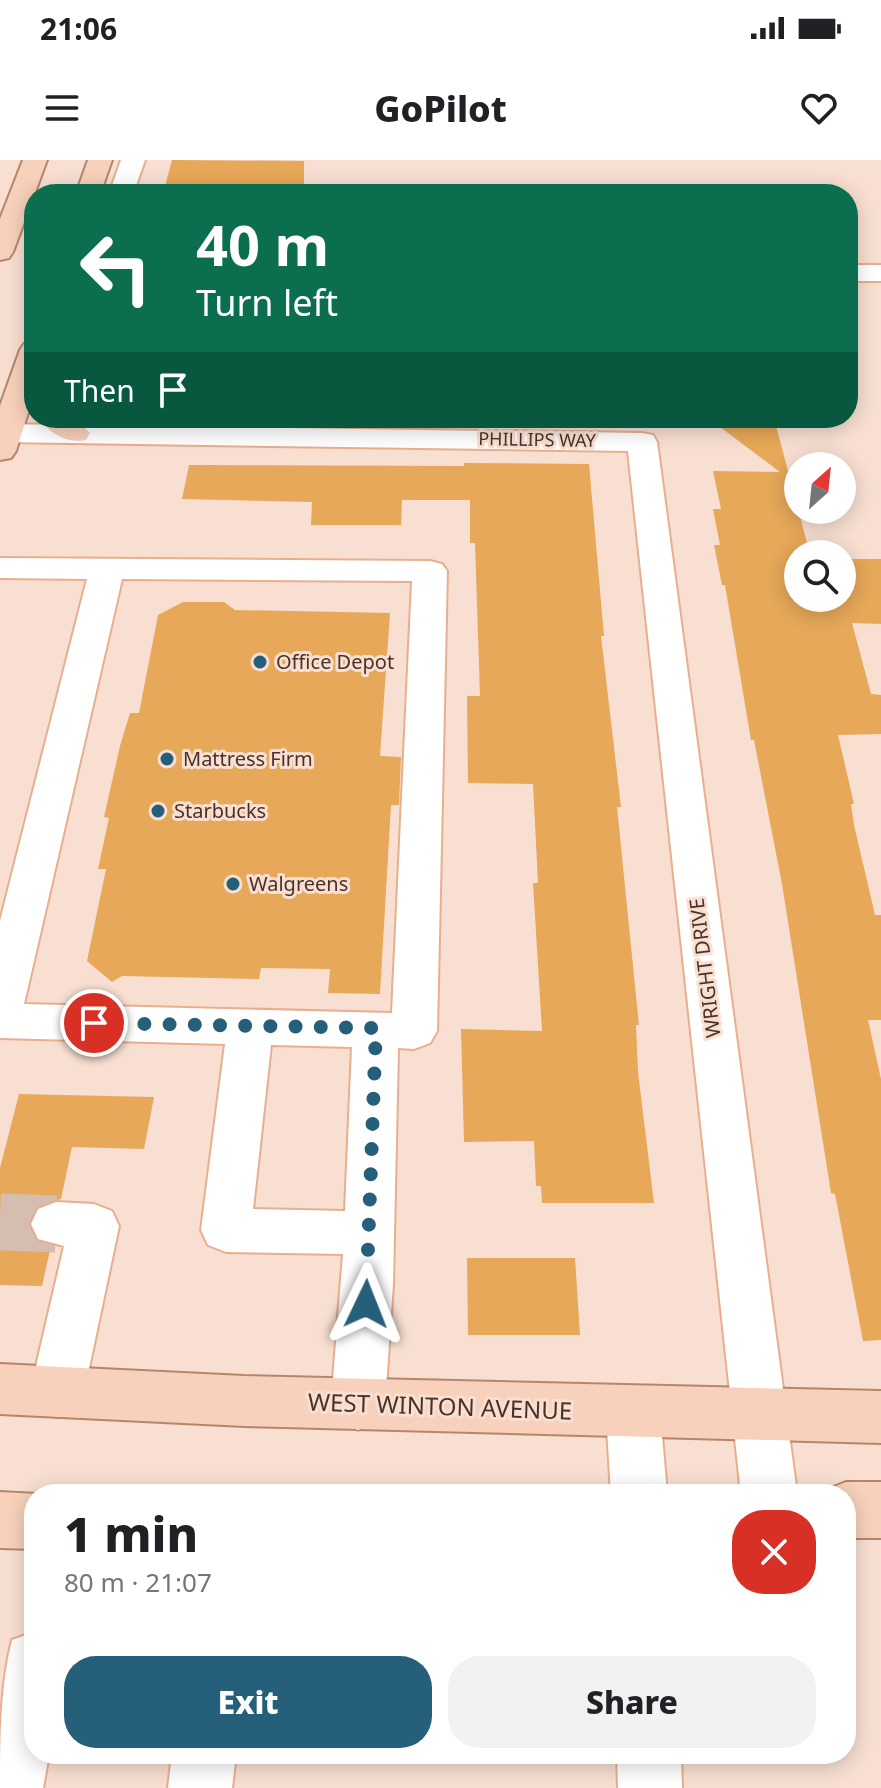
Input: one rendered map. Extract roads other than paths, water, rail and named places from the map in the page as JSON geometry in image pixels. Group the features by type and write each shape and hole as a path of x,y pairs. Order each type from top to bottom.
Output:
{"main road":[{"path":"26,184 35,160"},
{"path":"92,184 100,160"},
{"path":"0,252 24,189"},
{"path":"2,439 24,388"},
{"name":"WEST WINTON AVENUE","path":"0,1389 358,1404 881,1417"},
{"path":"856,1510 881,1510"},
{"path":"0,1520 24,1521"}],"street":[{"path":"125,184 133,160"},
{"path":"858,273 881,273"},
{"name":"PHILLIPS WAY","path":"2,439 54,428"},
{"name":"PHILLIPS WAY","path":"136,428 642,442"},
{"name":"WRIGHT DRIVE","path":"642,442 768,1484"},
{"path":"0,568 430,571 414,1031 0,1021"},
{"path":"0,1009 107,569"},
{"path":"250,1026 226,1230 368,1233"},
{"path":"358,1404 376,1028"},
{"path":"56,1224 94,1226 57,1392"},
{"path":"633,1412 638,1484"},
{"path":"11,1788 24,1717"},
{"path":"200,1788 203,1764"},
{"path":"649,1764 650,1788"}],"tunnel":[{"path":"31,1223 0,1222 56,1224"}],"place":[{"name":"Office Depot","path":"260,662"},
{"name":"Mattress Firm","path":"167,759"},
{"name":"Starbucks","path":"158,811"},
{"name":"Walgreens","path":"233,884"}]}
